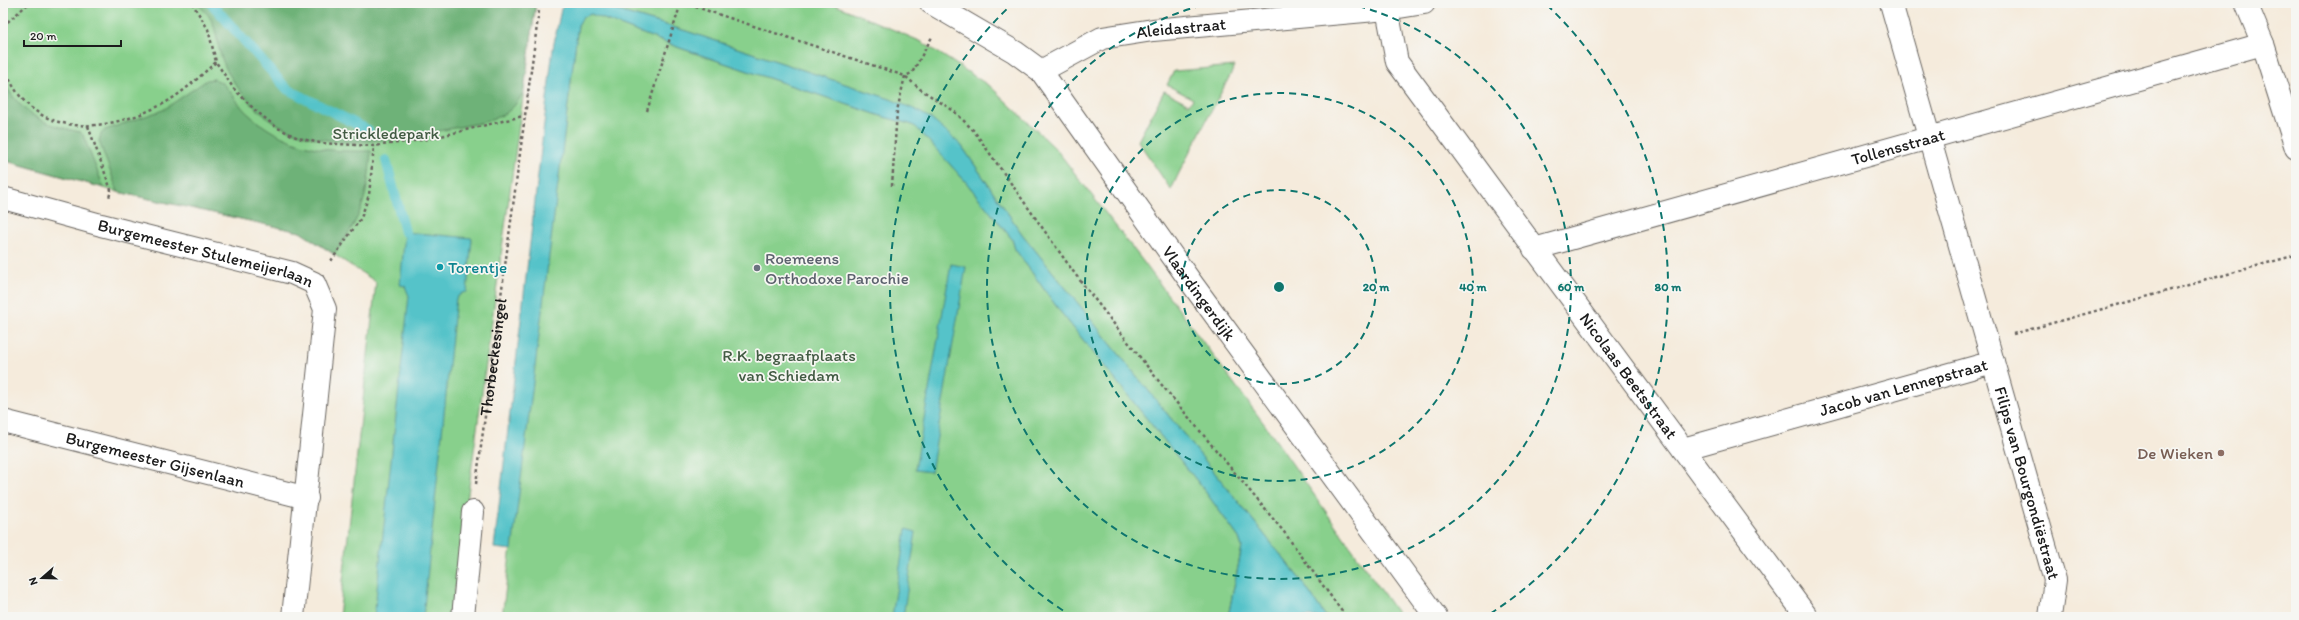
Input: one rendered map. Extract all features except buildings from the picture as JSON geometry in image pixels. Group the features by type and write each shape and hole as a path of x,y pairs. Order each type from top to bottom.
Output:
{"street":[{"name":"Vlaardingerdijk","path":"931,3 1016,52 1041,70 1193,285 1436,617"},
{"name":"Aleidastraat","path":"1041,70 1102,38 1161,29 1387,9 1424,3"},
{"name":"Filips van Bourgondiëstraat","path":"1891,3 2056,580 2050,617"},
{"path":"2246,3 2263,44 2296,148"},
{"name":"Nicolaas Beetsstraat","path":"1387,9 1397,62 1807,617"},
{"name":"Tollensstraat","path":"1534,249 2263,44"},
{"name":"Burgemeester Stulemeijerlaan","path":"3,198 101,225 292,273 314,283 325,309 307,498 292,617"},
{"name":"Jacob van Lennepstraat","path":"1683,449 1993,362"},
{"name":"Burgemeester Gijsenlaan","path":"3,421 307,498"},
{"path":"463,617 472,512"}],"path":[{"path":"3,26 29,3"},
{"path":"192,3 208,29 216,62 234,88 250,105 282,130 298,138 320,143 374,146 460,133 523,116"},
{"name":"Thorbeckesingel","path":"472,512 523,116 540,3"},
{"path":"647,111 669,39 683,3 905,76 920,89 954,111 974,131 1075,274 1161,384 1284,532 1346,617"},
{"path":"905,76 912,73 930,38"},
{"path":"3,62 9,80 23,98 39,114 67,125 88,126 131,116 161,105 183,92 216,62"},
{"path":"892,186 897,111 905,76"},
{"path":"88,126 111,190 101,225"},
{"path":"314,283 348,240 361,218 369,195 374,146"},
{"name":"Jacob van Lennepstraat","path":"1993,362 2012,334 2296,255"}],"green space":[{"name":"Strickledepark","path":"3,3 536,3 451,617 339,617 376,282 300,232 118,192 3,160"},
{"path":"197,3 536,3 524,90 512,108 501,116 480,123 418,135 354,142 323,139 294,132 267,117 243,94 235,84 225,67 211,19"},
{"path":"592,3 831,3 922,42 991,87 1056,149 1142,260 1265,425 1400,617 1326,617 1303,583 1022,234 961,145 890,99 686,31"},
{"name":"R.K. begraafplaats van Schiedam","path":"591,14 680,48 917,127 965,181 1012,239 1015,249 1059,310 1202,487 1239,538 1242,547 1228,617 502,617 578,25 583,17"},
{"path":"1235,66 1171,190 1138,141 1164,91 1189,104 1193,99 1167,85 1174,71"},
{"path":"214,79 224,85 232,93 242,108 260,124 289,140 320,149 336,151 371,151 368,181 362,206 344,241 334,254 300,232 118,192 99,141 101,134 105,130 163,110 207,80"},
{"path":"3,81 18,103 35,117 55,126 80,132 83,135 104,188 3,160"}],"water":[{"path":"566,3 592,3 686,31 890,99 916,110 930,118 961,145 1022,234 1303,583 1326,617 1228,617 1242,547 1239,538 1202,487 1059,310 1015,249 1012,239 965,181 916,127 680,48 591,14 583,17 578,25 512,550 494,548 553,48 561,9"},
{"path":"405,232 472,238 467,292 462,293 456,298 423,617 374,617 409,296 405,286 400,285"},
{"path":"951,264 966,267 931,472 915,470"},
{"path":"906,529 916,532 903,617 892,617"}],"waterway":[{"path":"211,3 287,89 368,130"},
{"path":"386,160 405,232"}],"place":[{"name":"Torentje","path":"440,267"},
{"name":"Roemeens Orthodoxe Parochie","path":"757,268"},
{"name":"De Wieken","path":"2221,453"}]}
